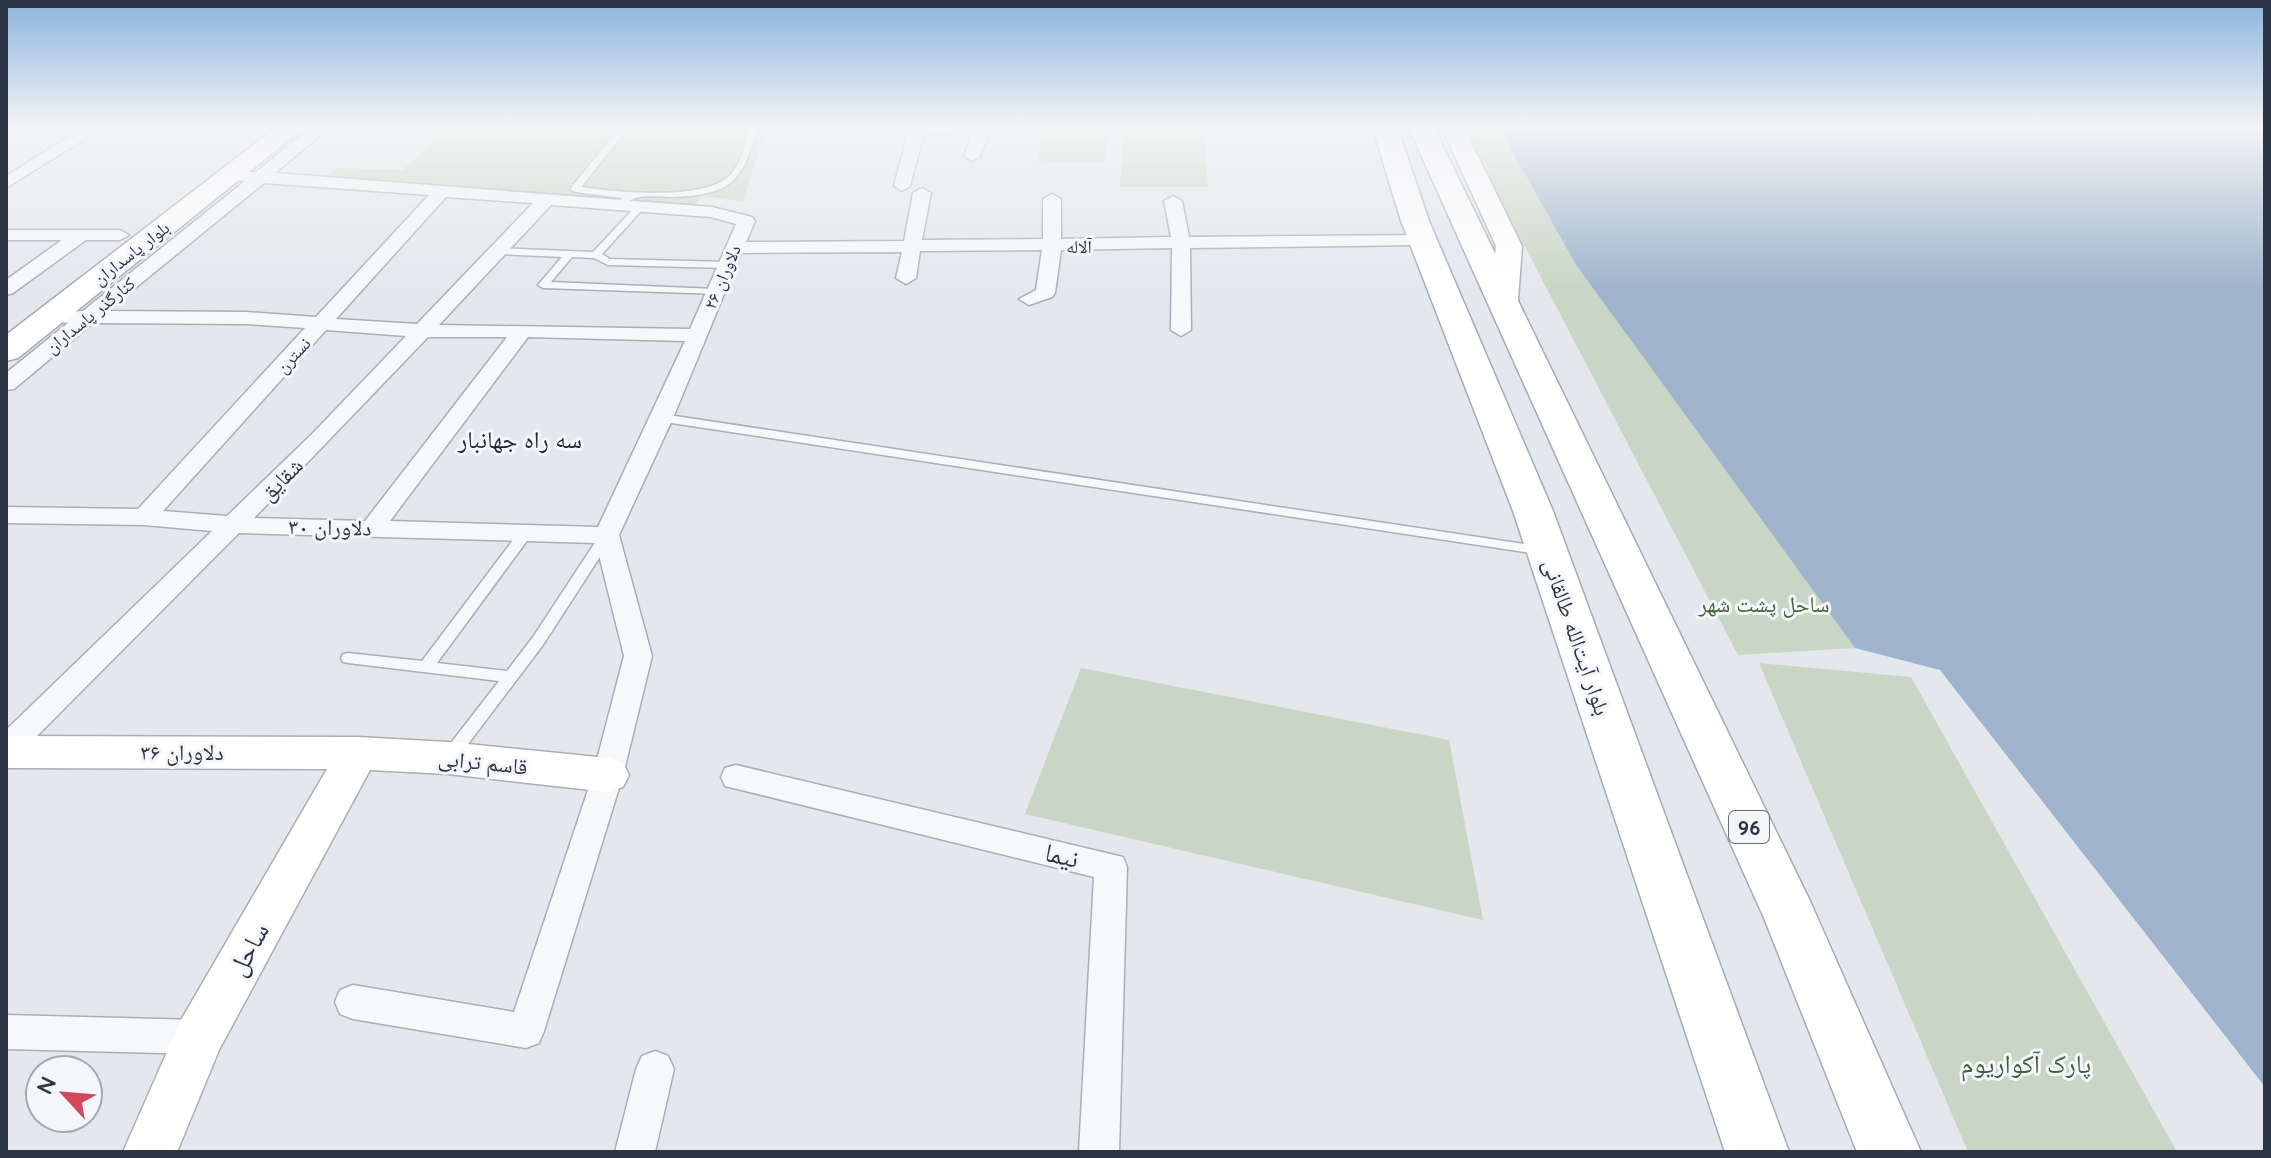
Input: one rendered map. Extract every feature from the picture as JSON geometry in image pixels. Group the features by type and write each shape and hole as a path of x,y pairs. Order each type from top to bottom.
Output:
{"main road":[{"name":"بلوار پاسداران","path":"6,321 193,180"},
{"name":"بلوار پاسداران","path":"6,351 239,180"},
{"name":"بلوار آیت‌الله طالقانی","path":"1402,180 1423,240 1540,531 1757,1152"},
{"path":"1446,180 1600,507"},
{"path":"1495,417 1513,434 1543,438 1556,434 1558,417"},
{"path":"1540,531 1541,499 1552,494 1587,500 1600,507"},
{"name":"96","path":"1600,507 1791,918 1889,1152"}],"street":[{"name":"کنارگذر پاسداران","path":"6,384 87,318 241,180"},
{"name":"دلاوران ۲۶","path":"294,180 546,200 630,203 712,212 746,221 662,418 607,535"},
{"path":"902,186 904,180"},
{"path":"1478,180 1509,246 1504,300"},
{"name":"نسترن","path":"144,517 441,192"},
{"path":"906,278 922,193"},
{"path":"1029,299 1045,293 1052,246 1052,199"},
{"name":"شقایق","path":"6,750 234,525 546,200"},
{"path":"1173,201 1181,245 1181,330"},
{"path":"6,235 120,235"},
{"path":"6,289 82,235"},
{"name":"آلاله","path":"731,256 913,247 1423,240"},
{"path":"49,317 246,318 423,331 697,335"},
{"path":"372,528 522,331"},
{"name":"دلاوران ۳۰","path":"6,515 144,517 234,525 607,535"},
{"path":"353,1002 526,1031 608,775 638,656 607,535"},
{"name":"دلاوران ۳۶","path":"6,750 358,753"},
{"name":"قاسم ترابی","path":"358,753 448,758 608,775"},
{"name":"ساحل","path":"150,1152 199,1037 358,753"},
{"name":"نیما","path":"736,777 1111,867 1099,1152"},
{"path":"6,1032 199,1037"},
{"path":"635,1152 655,1069"}],"lane":[{"path":"582,180 575,189 630,203 705,191 729,180"},
{"path":"596,255 630,203"},
{"path":"497,251 596,255 608,262 731,256"},
{"path":"569,254 543,285 715,292"},
{"path":"662,418 1540,531"},
{"path":"426,667 527,531"},
{"path":"448,758 511,677 607,535"},
{"path":"348,658 511,677"}],"green space":[{"path":"378,180 750,180 743,201 702,196 694,206"},
{"path":"1120,180 1207,180 1208,187 1120,187"},
{"name":"ساحل پشت شهر","path":"1490,180 1528,180 1576,265 1855,648 1738,655"},
{"name":"پارک آکواریوم","path":"1759,663 1911,677 2177,1152 1968,1152"},
{"path":"1081,668 1449,740 1483,920 1025,814"}],"water":[{"path":"1528,180 2265,180 2265,1087 1940,670 1855,648 1576,265"}],"district":[{"name":"سه راه جهانبار","path":"520,439"}]}
